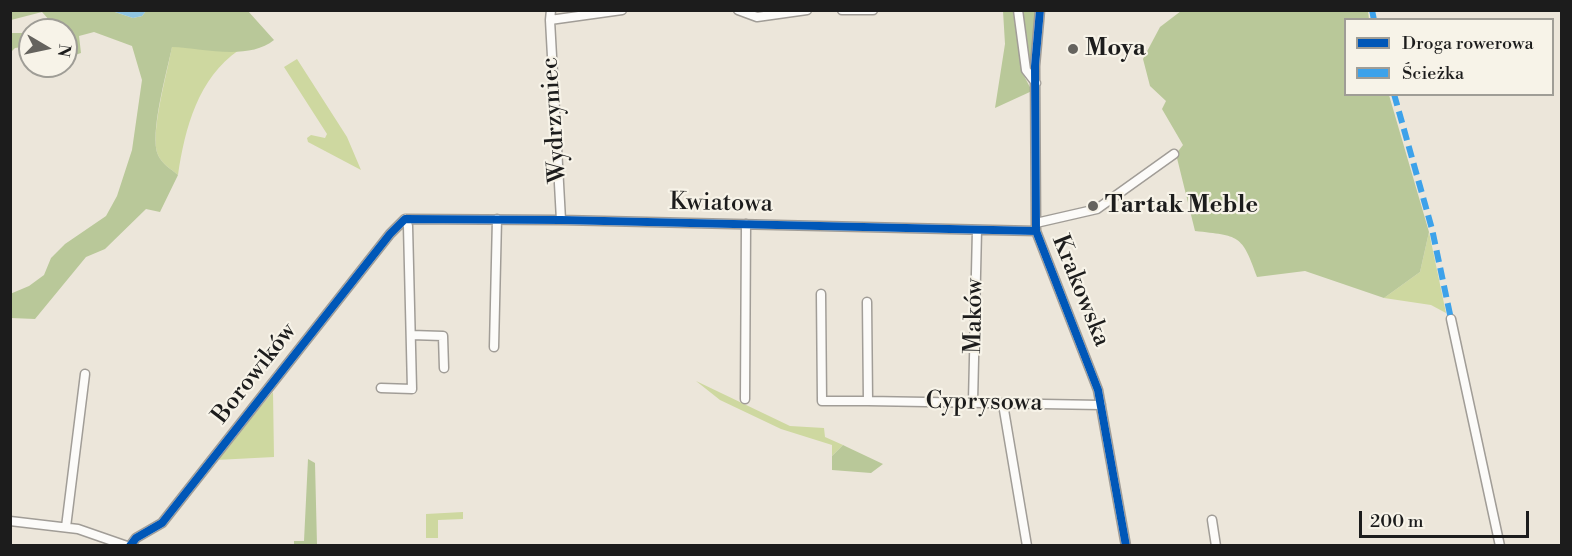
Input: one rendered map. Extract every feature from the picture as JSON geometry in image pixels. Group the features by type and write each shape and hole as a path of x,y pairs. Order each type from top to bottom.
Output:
{"street":[{"name":"Wydrzyniec","path":"551,10 561,220"},
{"path":"550,20 622,10"},
{"path":"738,10 757,17 807,10"},
{"path":"842,10 873,10"},
{"path":"1018,10 1026,70 1036,84"},
{"name":"Krakowska","path":"1040,10 1036,84 1036,227 1093,376 1101,405 1126,546"},
{"name":"Krakowska","path":"1036,227 1097,209 1122,194 1174,154"},
{"path":"381,388 412,388 408,226 405,219"},
{"name":"Kwiatowa","path":"405,219 561,220 977,230 1036,227"},
{"name":"Borowików","path":"129,546 136,538 162,523 390,234 405,219"},
{"path":"494,348 497,219"},
{"path":"746,224 746,399"},
{"name":"Maków","path":"973,402 977,230"},
{"name":"Cyprysowa","path":"822,294 822,400 1101,405"},
{"path":"867,302 867,401"},
{"path":"1451,319 1500,546"},
{"path":"411,335 443,336 444,368"},
{"path":"66,527 85,374"},
{"path":"1003,404 1027,546"},
{"path":"1212,520 1216,546"},
{"path":"10,521 66,527 102,535 129,546"}],"green space":[{"path":"11,11 112,11 133,18 142,16 146,11 248,11 274,40 251,50 238,52 172,47 157,118 156,146 162,161 178,175 160,212 146,209 105,249 86,257 35,319 11,318 10,294 29,286 44,275 51,258 65,244 106,216 117,196 132,150 142,80 132,46 94,32 79,36 81,53 78,54 78,18 47,18 42,12 11,20"},
{"path":"1003,11 1013,11 1022,72 1032,91 995,108 1005,44"},
{"path":"1021,11 1036,11 1032,70 1029,68"},
{"path":"1181,11 1368,11 1369,18 1344,18 1344,96 1389,96 1429,232 1420,272 1384,298 1305,271 1257,277 1247,252 1237,240 1221,234 1195,231 1176,154 1183,145 1162,109 1166,101 1150,86 1143,59 1160,27"},
{"path":"11,33 18,33 18,48 11,52"},
{"path":"172,46 239,50 213,75 196,105 185,140 178,175 162,161 156,146 157,118"},
{"path":"297,59 347,137 361,170 308,142 307,138 311,135 325,138 327,134 284,67"},
{"path":"1429,232 1446,313 1431,305 1384,298 1420,272"},
{"path":"696,381 790,426 824,428 825,437 843,445 832,456 832,445 781,429 720,400"},
{"path":"273,392 274,457 216,460"},
{"path":"843,445 883,464 871,473 832,470 832,456"},
{"path":"308,459 315,463 317,545 294,545 294,541 304,541"},
{"path":"463,512 463,519 438,520 438,538 426,538 426,514"}],"water":[{"path":"112,11 146,11 142,16 133,18"}],"marked path":[{"path":"1372,10 1374,18"},
{"path":"1395,96 1432,229 1451,319"}],"cycle path":[{"path":"1040,10 1035,66 1036,231 1098,390 1126,546"},
{"path":"130,546 136,538 162,523 390,234 405,219 561,220 1036,231"}],"place":[{"name":"Moya","path":"1073,49"},
{"name":"Tartak Meble","path":"1093,206"}]}
